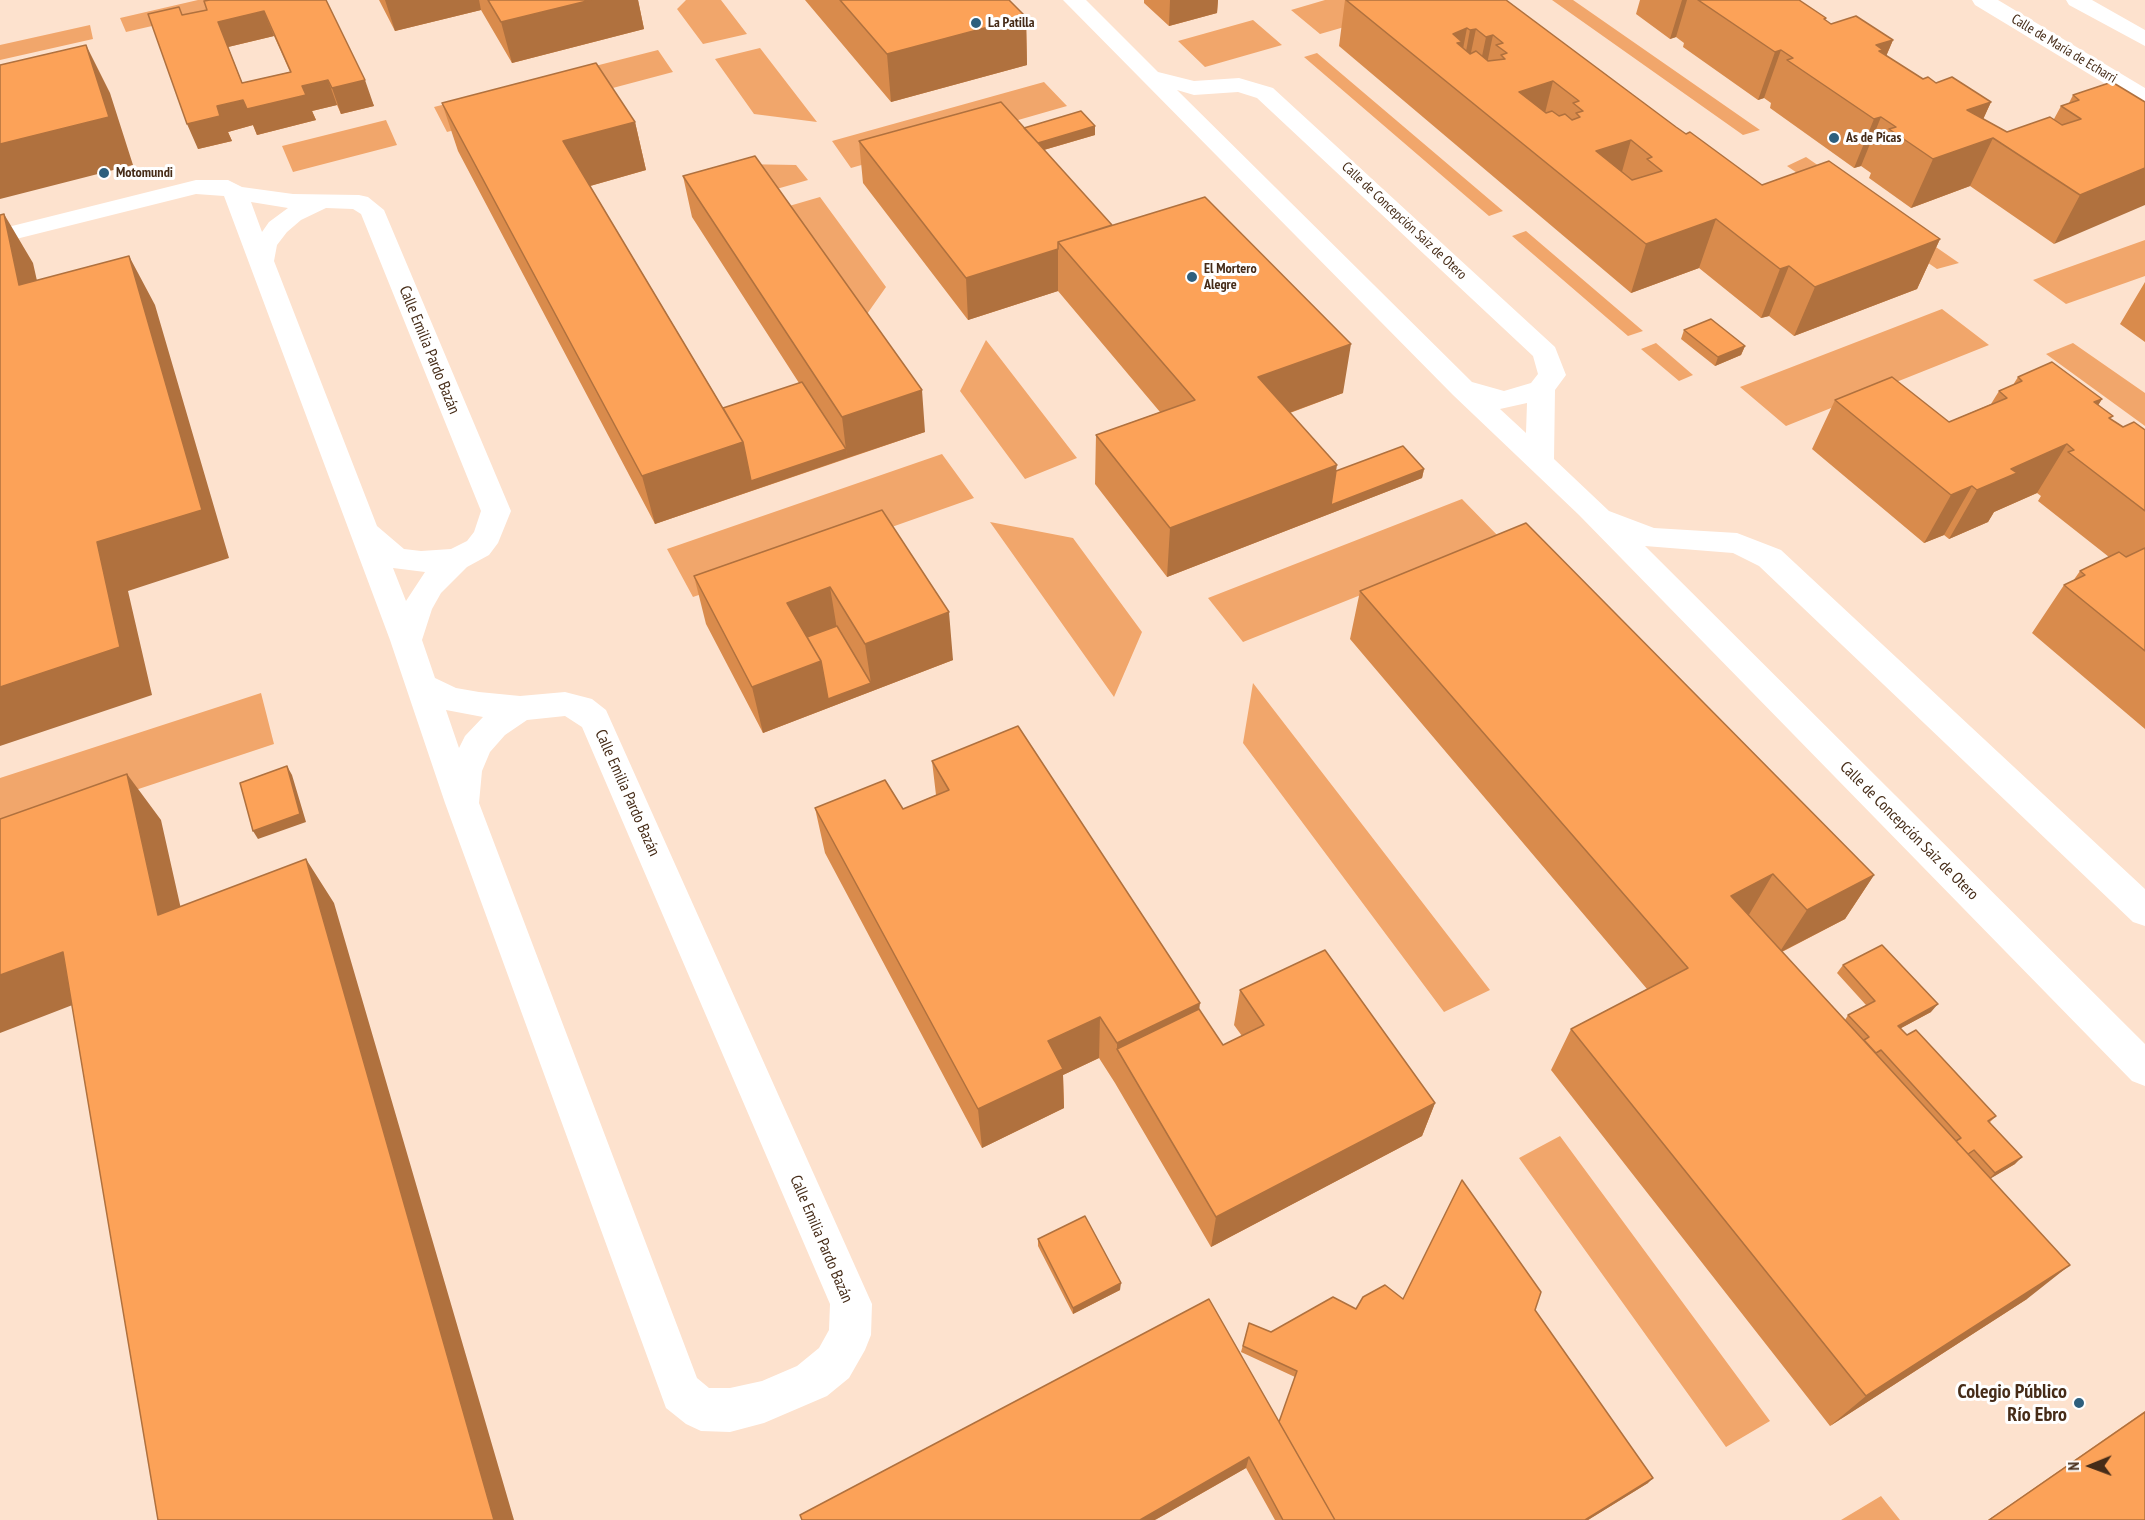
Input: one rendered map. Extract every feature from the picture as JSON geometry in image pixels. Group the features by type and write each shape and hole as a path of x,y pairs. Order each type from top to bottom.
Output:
{"street":[{"name":"Calle de Concepción Saiz de Otero","path":"1074,0 1463,389 1540,459 2145,1069"},
{"name":"Calle de María de Echarri","path":"1983,0 2145,98"},
{"path":"2077,0 2145,39"},
{"name":"Calle de Concepción Saiz de Otero","path":"1153,77 1183,86 1221,88 1239,85 1265,93 1546,352 1552,375 1541,389 1505,400 1491,399 1463,389"},
{"path":"1192,118 1196,100 1221,88"},
{"name":"Calle Emilia Pardo Bazán","path":"0,236 196,188 228,187 235,193 424,687 462,803 681,1393 701,1409 730,1410 764,1402 812,1381 834,1363 850,1335 851,1304 595,719 581,708 565,704 520,708 450,699 424,687"},
{"name":"Calle Emilia Pardo Bazán","path":"235,193 267,199 358,202 372,210 496,511 488,536 478,548 456,559 430,586 417,609 406,640"},
{"name":"Calle Emilia Pardo Bazán","path":"261,262 265,245 278,227 292,215 320,201"},
{"name":"Calle de Concepción Saiz de Otero","path":"1540,459 1541,389"},
{"name":"Calle de Concepción Saiz de Otero","path":"1589,508 1628,531 1654,538 1706,539 1737,543 1770,558 2145,911"},
{"name":"Calle Emilia Pardo Bazán","path":"366,533 385,551 397,558 421,562 456,559"},
{"name":"Calle de Concepción Saiz de Otero","path":"1674,594 1667,569 1676,550 1706,539"},
{"name":"Calle Emilia Pardo Bazán","path":"462,803 465,771 477,745 494,726 520,708"}],"shaded area":[{"path":"198,0 265,0 126,32 120,18"},
{"path":"686,0 721,0 747,34 703,44 677,9"},
{"path":"1325,0 1438,0 1320,34 1291,10"},
{"path":"1552,0 1573,0 1760,130 1743,135"},
{"path":"1253,20 1282,45 1205,67 1178,41"},
{"path":"90,25 93,39 0,60 0,45"},
{"path":"760,48 817,122 754,114 715,59"},
{"path":"658,50 673,72 447,132 434,107"},
{"path":"1317,53 1503,211 1489,216 1304,57"},
{"path":"1044,82 1067,106 851,168 832,141"},
{"path":"386,120 397,145 293,172 282,146"},
{"path":"1806,157 1959,263 1937,269 1787,166"},
{"path":"739,164 796,165 808,180 759,194"},
{"path":"820,197 886,287 855,331 772,211"},
{"path":"1526,231 1643,331 1628,336 1512,236"},
{"path":"2145,240 2145,276 2066,304 2033,280"},
{"path":"1942,309 1989,345 1786,426 1740,387"},
{"path":"986,340 1077,458 1025,479 960,391"},
{"path":"1656,343 1693,375 1679,381 1641,349"},
{"path":"2073,343 2145,393 2145,426 2046,354"},
{"path":"942,454 974,498 693,597 667,549"},
{"path":"1462,499 1501,539 1243,642 1208,598"},
{"path":"990,522 1073,538 1142,632 1114,697"},
{"path":"1253,683 1490,990 1444,1012 1243,743"},
{"path":"261,693 274,744 0,835 0,778"},
{"path":"1560,1136 1770,1421 1726,1447 1519,1158"},
{"path":"1881,1496 1900,1520 1841,1520"}],"building":[{"path":"326,0 365,80 332,88 328,80 302,86 306,95 247,109 243,100 217,106 220,116 187,124 148,14 179,7 182,15 207,10 204,1","holes":["264,11 291,72 242,83 218,22"]},
{"path":"488,0 591,0 501,22"},
{"path":"840,0 1009,0 1026,17 887,54"},
{"path":"1346,0 1506,0 1676,127 1686,134 1690,132 1762,185 1829,161 1940,239 1815,287 1789,266 1780,269 1716,219 1646,244","holes":["1467,28 1476,29 1486,37 1493,35 1503,43 1496,45 1507,53 1501,55 1505,59 1488,61 1476,51 1470,54 1457,43 1462,42 1453,34","1553,81 1579,101 1573,103 1583,111 1576,113 1580,117 1572,120 1565,114 1559,116 1552,111 1546,113 1519,92","1631,140 1652,157 1647,159 1662,171 1632,180 1596,151"]},
{"path":"1698,0 1799,0 1831,24 1856,16 1893,40 1876,45 1883,50 1879,51 1923,79 1928,77 1936,83 1952,77 1991,102 1967,110 2007,132 2050,117 2062,125 2081,119 2061,106 2079,100 2073,95 2112,82 2145,102 2145,168 2080,195 1993,138 1933,159 1889,129 1896,127 1881,117 1874,119 1787,60 1793,58 1781,50 1775,52"},
{"path":"86,45 109,117 0,144 0,65"},
{"path":"596,63 635,122 563,141 743,442 642,476 442,103"},
{"path":"1001,102 1112,225 1058,242 1058,249 966,278 859,141"},
{"path":"1081,111 1095,126 1038,143 1024,128"},
{"path":"755,156 922,390 842,417 683,176"},
{"path":"1205,197 1351,344 1258,377 1337,465 1170,528 1096,435 1195,400 1058,242"},
{"path":"4,214 19,285 129,256 202,510 97,542 120,647 0,687 0,215"},
{"path":"1711,319 1745,346 1718,357 1684,330"},
{"path":"2052,362 2102,399 2094,402 2113,416 2109,418 2123,427 2134,422 2145,430 2145,511 2068,452 2074,450 2067,444 2011,469 2017,473 1977,490 1972,486 1951,495 1835,400 1892,377 1949,422 2007,398 1999,391 2022,381 2018,377"},
{"path":"802,382 846,449 751,481 743,442 723,408"},
{"path":"1403,446 1424,469 1331,505 1336,471"},
{"path":"882,510 949,612 865,644 830,587 787,603 821,661 752,687 694,576"},
{"path":"1526,523 1874,875 1807,910 1773,874 1731,896 2070,1265 1866,1396 1571,1029 1688,968 1360,591"},
{"path":"2145,548 2145,651 2064,585 2085,575 2080,571 2119,552 2126,557"},
{"path":"837,626 871,683 828,699 821,661 807,637"},
{"path":"1018,726 1200,1003 1117,1043 1100,1017 1048,1041 1063,1069 978,1109 815,808 885,780 903,809 949,790 932,761"},
{"path":"287,766 300,814 253,831 240,783"},
{"path":"127,774 158,915 306,859 494,1520 158,1520 63,952 0,975 0,819"},
{"path":"1882,945 1938,1004 1898,1026 1907,1035 1916,1030 1996,1116 1988,1121 2022,1157 1995,1173 1974,1150 1968,1154 1956,1141 1961,1138 1881,1050 1876,1053 1864,1040 1869,1037 1848,1015 1875,1001 1843,965"},
{"path":"1325,950 1435,1103 1216,1217 1117,1049 1199,1009 1223,1045 1264,1025 1240,990"},
{"path":"1462,1180 1541,1292 1535,1310 1653,1478 1585,1520 1335,1520 1279,1422 1297,1371 1243,1346 1249,1323 1271,1332 1333,1297 1356,1309 1363,1297 1385,1285 1403,1299"},
{"path":"1085,1216 1121,1283 1073,1308 1038,1239"},
{"path":"1209,1299 1335,1520 1283,1520 1249,1457 1140,1520 802,1520 800,1515"},
{"path":"2145,1412 2145,1520 1989,1520"}],"place":[{"name":"La Patilla","path":"976,23"},
{"name":"As de Picas","path":"1834,138"},
{"name":"Motomundi","path":"104,173"},
{"name":"El Mortero Alegre","path":"1192,277"},
{"name":"Colegio Público Río Ebro","path":"2079,1403"}]}
